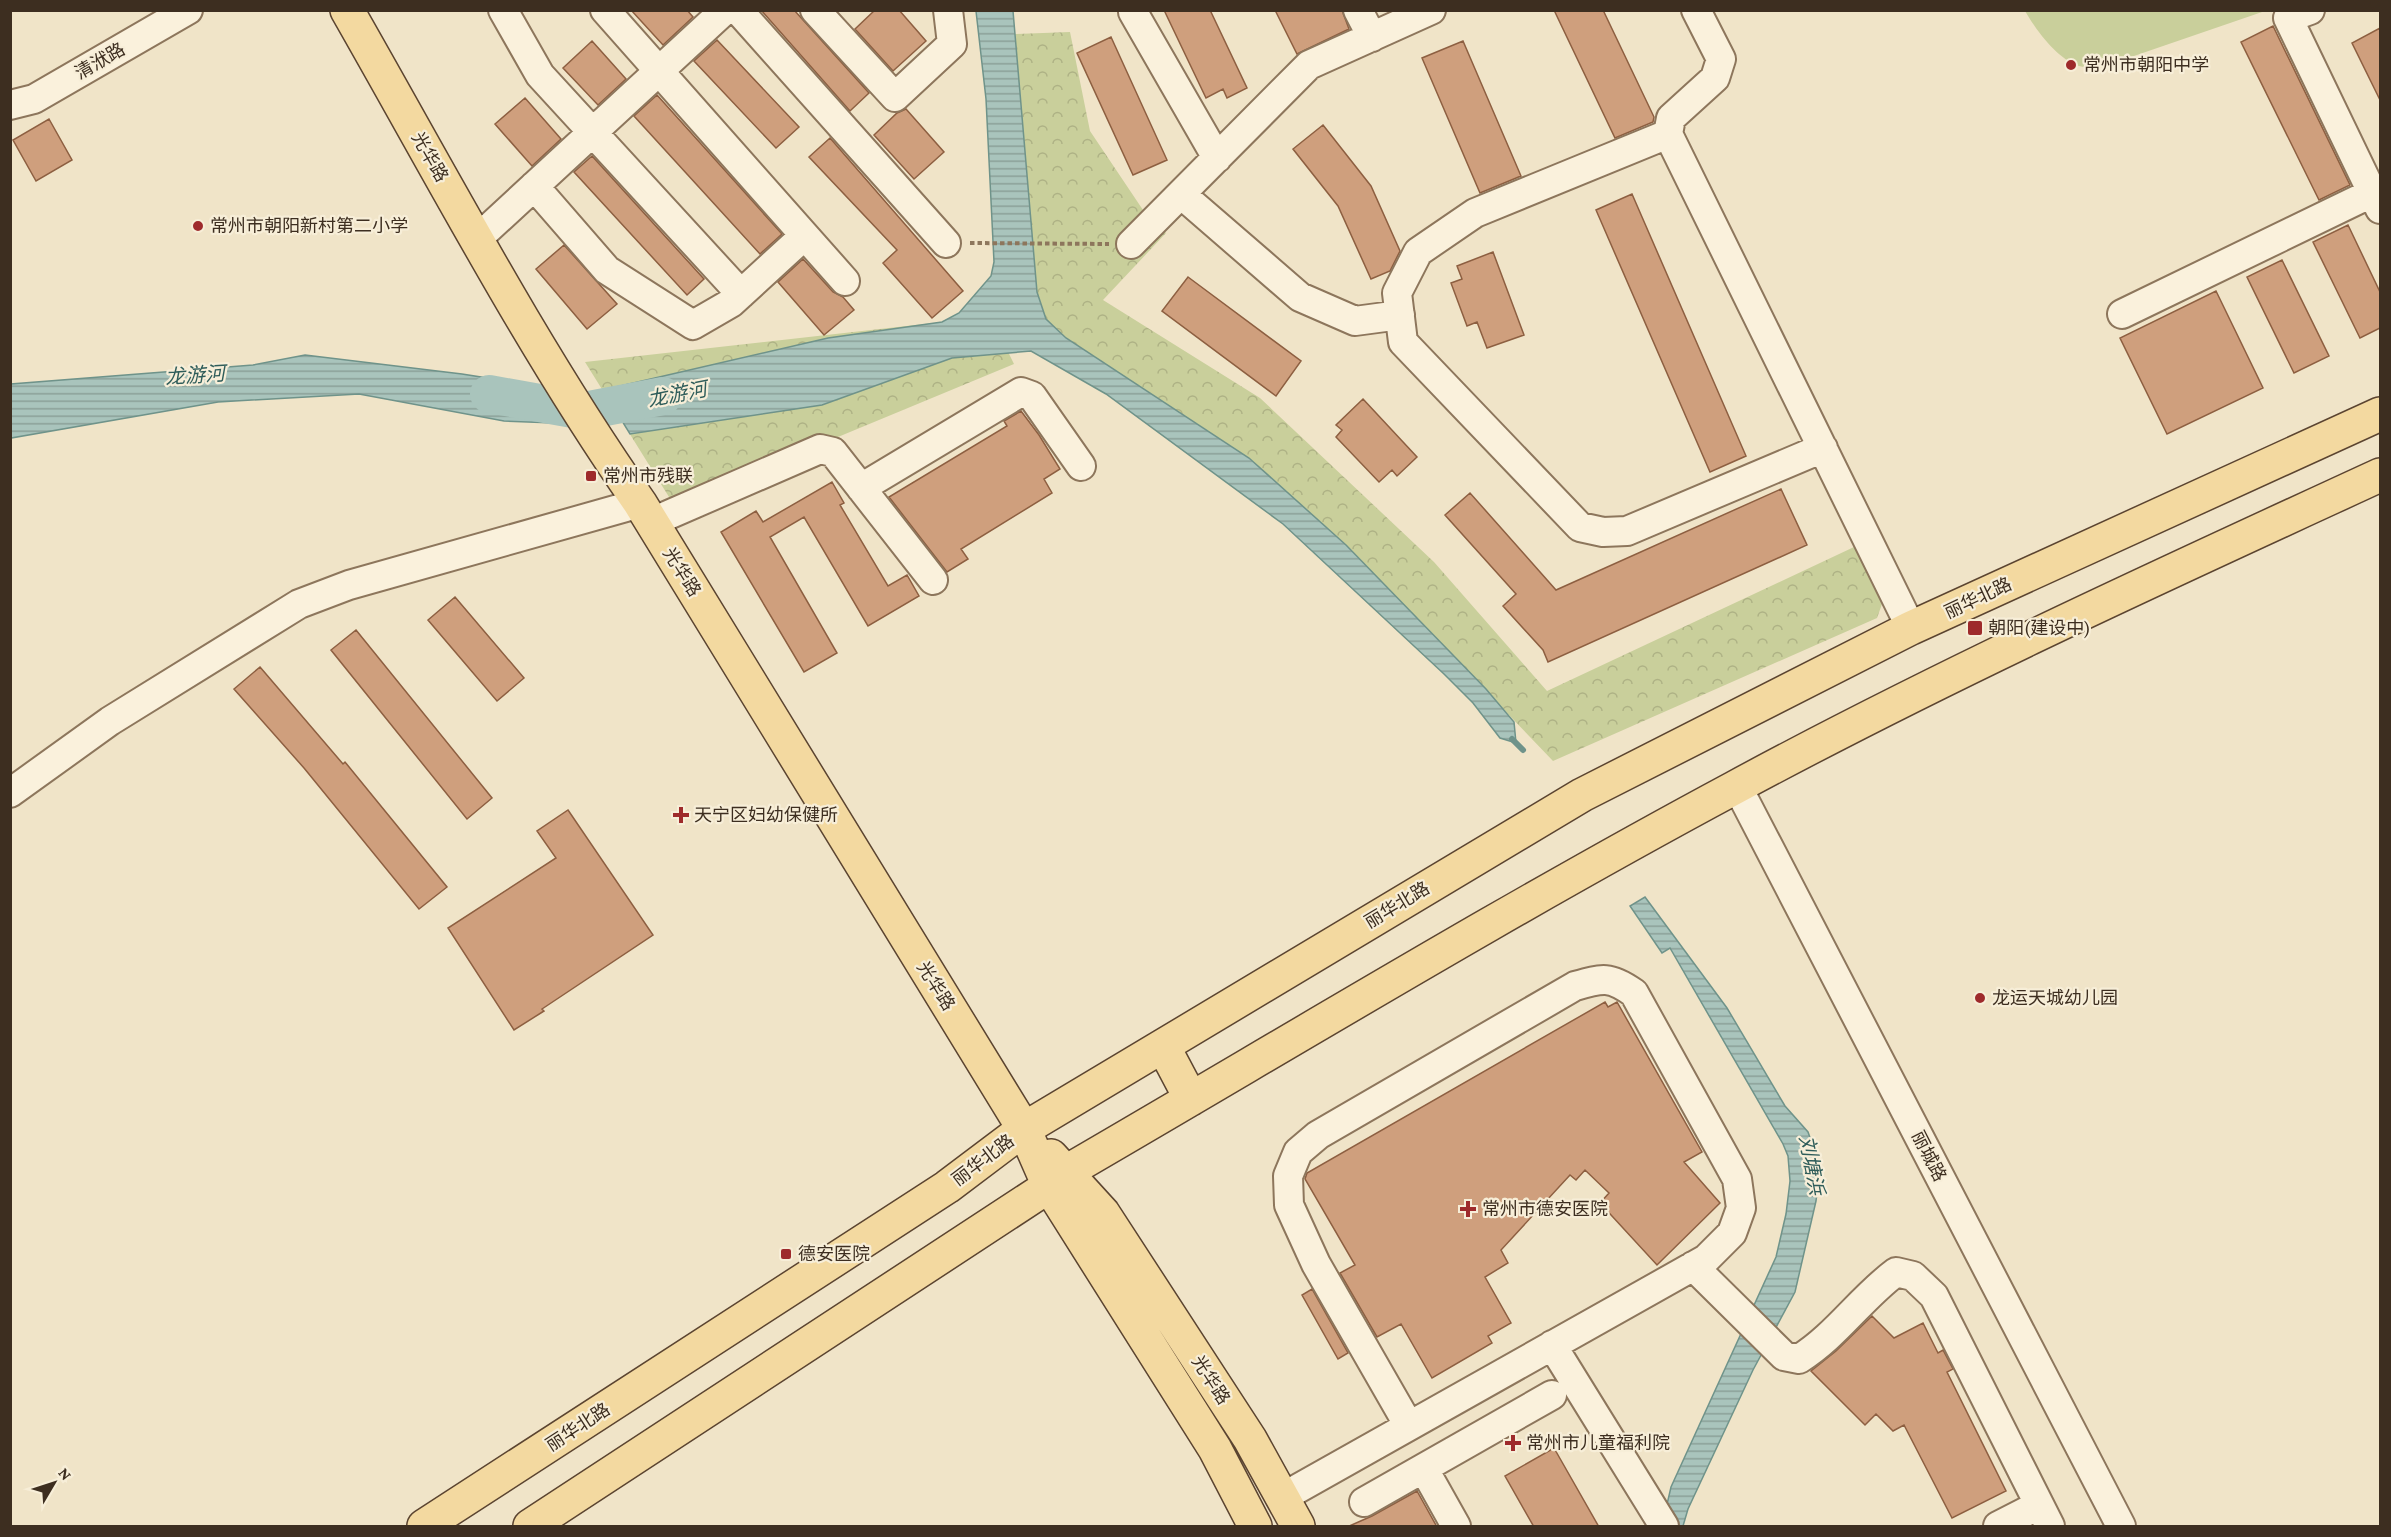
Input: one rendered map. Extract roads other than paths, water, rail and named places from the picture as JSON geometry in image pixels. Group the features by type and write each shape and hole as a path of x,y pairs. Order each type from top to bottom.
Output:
{"main road":[{"name":"光华路","path":"347,10 549,364 591,433 646,513 1024,1129 1057,1179 1215,1449 1255,1527"},
{"name":"丽华北路","path":"424,1527 947,1187 1024,1129 1582,795 1911,628 2380,414"},
{"path":"530,1527 1057,1179 1611,855 1737,786 2027,638 2380,475"},
{"path":"1163,1046 1191,1099"},
{"name":"光华路","path":"1057,1179 1103,1213 1250,1439 1298,1527"}],"street":[{"name":"清洑路","path":"10,105 34,99 188,10"},
{"path":"503,10 540,75 741,294"},
{"path":"604,10 845,281"},
{"path":"477,238 725,10"},
{"path":"738,10 946,243"},
{"path":"815,10 895,97 952,44 948,10"},
{"path":"1358,10 1372,37"},
{"path":"1131,244 1309,65 1431,10"},
{"path":"1696,10 1721,59 1715,78 1671,118 1668,134 1911,628"},
{"path":"2122,314 2378,197 2288,18 2310,10"},
{"path":"1133,12 1216,158"},
{"path":"1668,134 1475,213 1418,252 1397,293 1403,342 1580,527 1603,532 1627,531 1823,448"},
{"path":"534,186 607,270 693,325 731,303 804,236"},
{"path":"1181,194 1300,297 1355,321 1400,315"},
{"path":"861,488 1021,393 1032,396 1082,466"},
{"path":"10,793 110,721 298,604 349,585 646,513 820,449 833,452 933,580"},
{"name":"丽城路","path":"1737,786 2121,1527"},
{"path":"1283,1497 1552,1345 1700,1273 1706,1259 1732,1233 1741,1208 1737,1179 1634,993 1617,981 1597,979 1575,986 1318,1135 1298,1152 1288,1176 1289,1205 1316,1264 1409,1425"},
{"path":"1700,1273 1784,1356 1799,1359 1815,1348 1876,1287 1896,1272 1912,1276 1934,1296 2044,1516 1998,1527"},
{"path":"1552,1345 1659,1519"},
{"path":"1364,1502 1552,1395"},
{"path":"1424,1469 1460,1524"}],"water":[{"path":"976,11 1013,11 1037,292 1046,319 1066,338 1249,458 1346,545 1486,689 1514,722 1516,743 1500,738 1473,703 1444,674 1283,524 1106,394 1031,351 952,358 822,405 630,434 603,390 828,338 942,322 959,313 991,276 994,262 986,99"},
{"path":"305,355 525,384 553,423 504,421 359,394 218,402 11,438 11,384 253,365"},
{"name":"刘塘浜","path":"1645,897 1727,1008 1785,1106 1808,1132 1820,1166 1816,1201 1795,1292 1753,1370 1688,1509 1683,1526 1662,1526 1671,1487 1776,1257 1786,1214 1790,1181 1788,1156 1783,1144 1670,948 1662,953 1630,906"}],"waterway":[{"name":"龙游河","path":"489,394 584,411 663,396"},
{"path":"1512,739 1523,750"}],"place":[{"name":"常州市朝阳中学","path":"2071,65"},
{"name":"常州市朝阳新村第二小学","path":"198,226"},
{"name":"常州市残联","path":"591,476"},
{"name":"朝阳(建设中)","path":"1975,628"},
{"name":"天宁区妇幼保健所","path":"681,815"},
{"name":"龙运天城幼儿园","path":"1980,998"},
{"name":"常州市德安医院","path":"1468,1209"},
{"name":"德安医院","path":"786,1254"},
{"name":"常州市儿童福利院","path":"1513,1443"}]}
